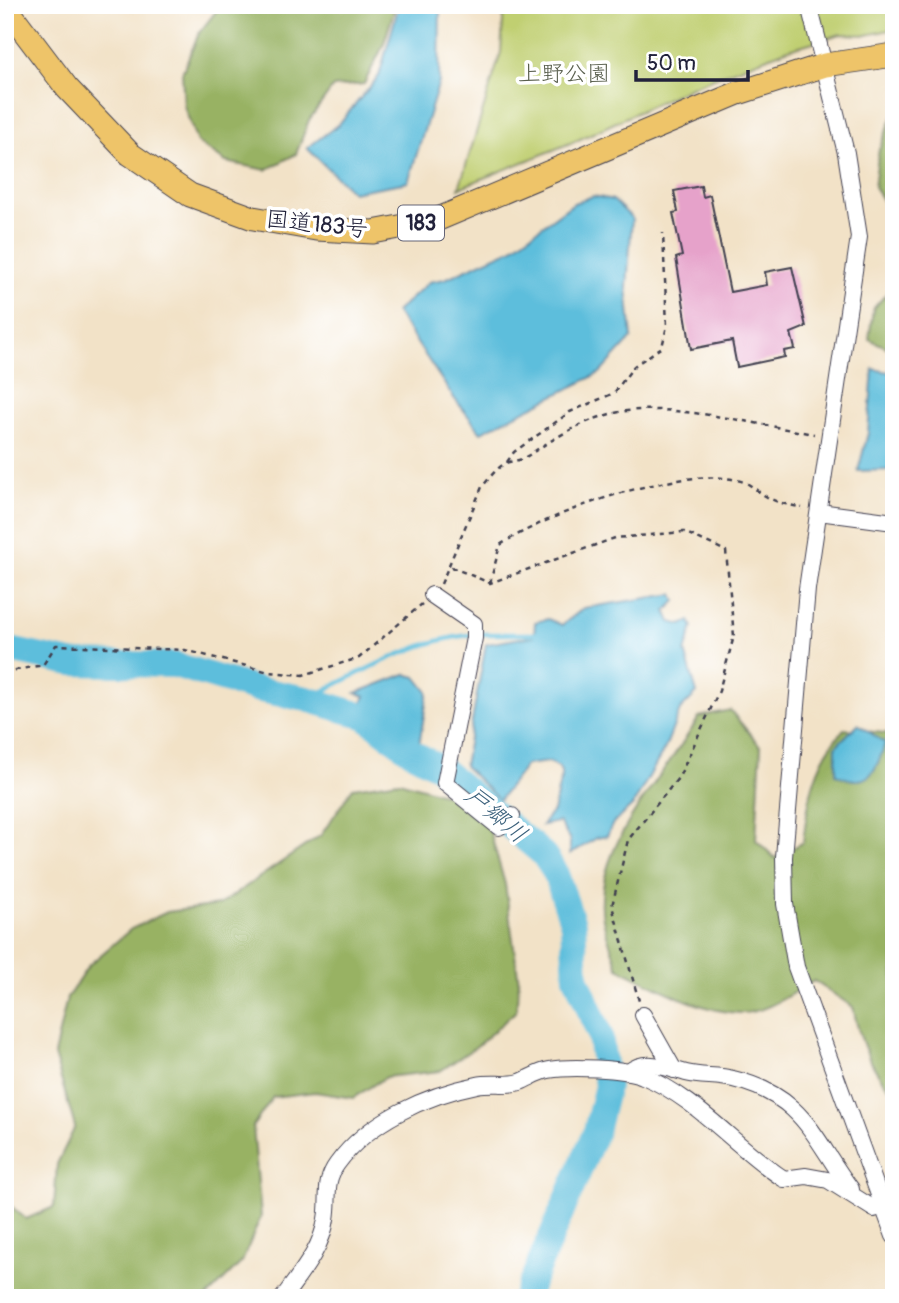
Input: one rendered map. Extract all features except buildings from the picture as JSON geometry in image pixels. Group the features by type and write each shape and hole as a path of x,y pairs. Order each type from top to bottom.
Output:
{"highway":[{"name":"国道183号","path":"5,6 67,88 130,154 190,195 253,218 316,229 373,232 436,220 725,98 825,65 894,55"}],"street":[{"path":"810,5 848,163 859,237 807,589 784,857 785,904 796,967 894,1236"},
{"path":"819,512 894,523"},
{"path":"432,595 474,624 445,783 499,827 508,820"},
{"path":"643,1015 674,1069"},
{"path":"629,1072 643,1065 744,1082 785,1102 803,1116 857,1197"},
{"path":"283,1298 309,1262 322,1235 327,1219 328,1177 338,1162 388,1118 461,1088 487,1083 519,1082 553,1069 629,1072 657,1082 784,1179 815,1177 839,1185 874,1209 883,1206"}],"path":[{"path":"5,672 43,665 57,645 185,650 269,672 303,675 359,658 370,652 399,621 432,595 450,567 482,487 514,452 570,412 614,393 634,366 662,346 667,326 663,233"},
{"path":"507,462 519,461 553,439 585,423 612,414 643,410 830,436"},
{"path":"490,583 500,545 526,528 614,494 690,477 744,482 769,499 819,512"},
{"path":"450,567 490,583 615,538 684,532 726,551 734,636 719,691 679,777 628,841 612,906 643,1015"}],"green space":[{"path":"221,5 396,5 383,46 364,84 333,87 309,120 296,154 266,170 226,162 197,142 184,106 182,73 199,33"},
{"name":"上野公園","path":"504,5 894,5 894,29 867,35 841,34 786,50 693,86 578,140 459,188 501,52"},
{"path":"894,114 894,219 874,187 879,149"},
{"path":"894,285 894,351 869,339 873,309"},
{"path":"730,710 761,747 756,840 775,858 803,842 810,796 819,768 844,729 894,734 894,1092 872,1064 853,1007 814,981 769,1006 740,1013 693,1003 618,968 602,911 603,885 622,833 699,717"},
{"path":"399,781 447,795 489,828 505,884 519,982 516,1011 477,1046 440,1071 386,1077 353,1098 315,1092 273,1097 253,1126 261,1216 242,1262 206,1298 5,1298 5,1201 26,1219 54,1207 57,1164 75,1127 54,1055 67,998 89,965 131,929 167,912 219,905 321,835 353,788"}],"water":[{"path":"399,5 440,5 439,82 408,182 352,192 307,148 339,124 379,76"},
{"path":"593,196 613,200 632,218 627,287 632,338 600,373 481,432 454,398 396,312 429,282 445,279 511,249 574,203"},
{"path":"873,369 894,373 894,466 890,470 858,471 868,433"},
{"path":"673,594 676,601 666,611 671,622 682,625 690,621 693,627 685,652 697,693 680,710 665,748 633,805 613,823 607,836 597,838 570,854 570,840 559,822 542,825 553,811 562,774 559,767 549,762 526,765 499,800 464,766 486,644 534,636 535,622 548,619 562,625 584,608"},
{"path":"405,674 416,677 428,692 419,745 377,714 353,703 362,703 365,696 356,693"},
{"path":"858,724 885,743 879,762 870,775 864,779 847,779 836,774 836,746"}],"waterway":[{"path":"478,634 539,634"},
{"path":"307,699 406,652 448,638 469,635"},
{"name":"戸郷川","path":"5,649 71,663 175,665 255,689 307,699 364,716 411,752 439,767 543,854 556,874 573,924 576,977 600,1035 607,1086 596,1131 525,1298"}]}
